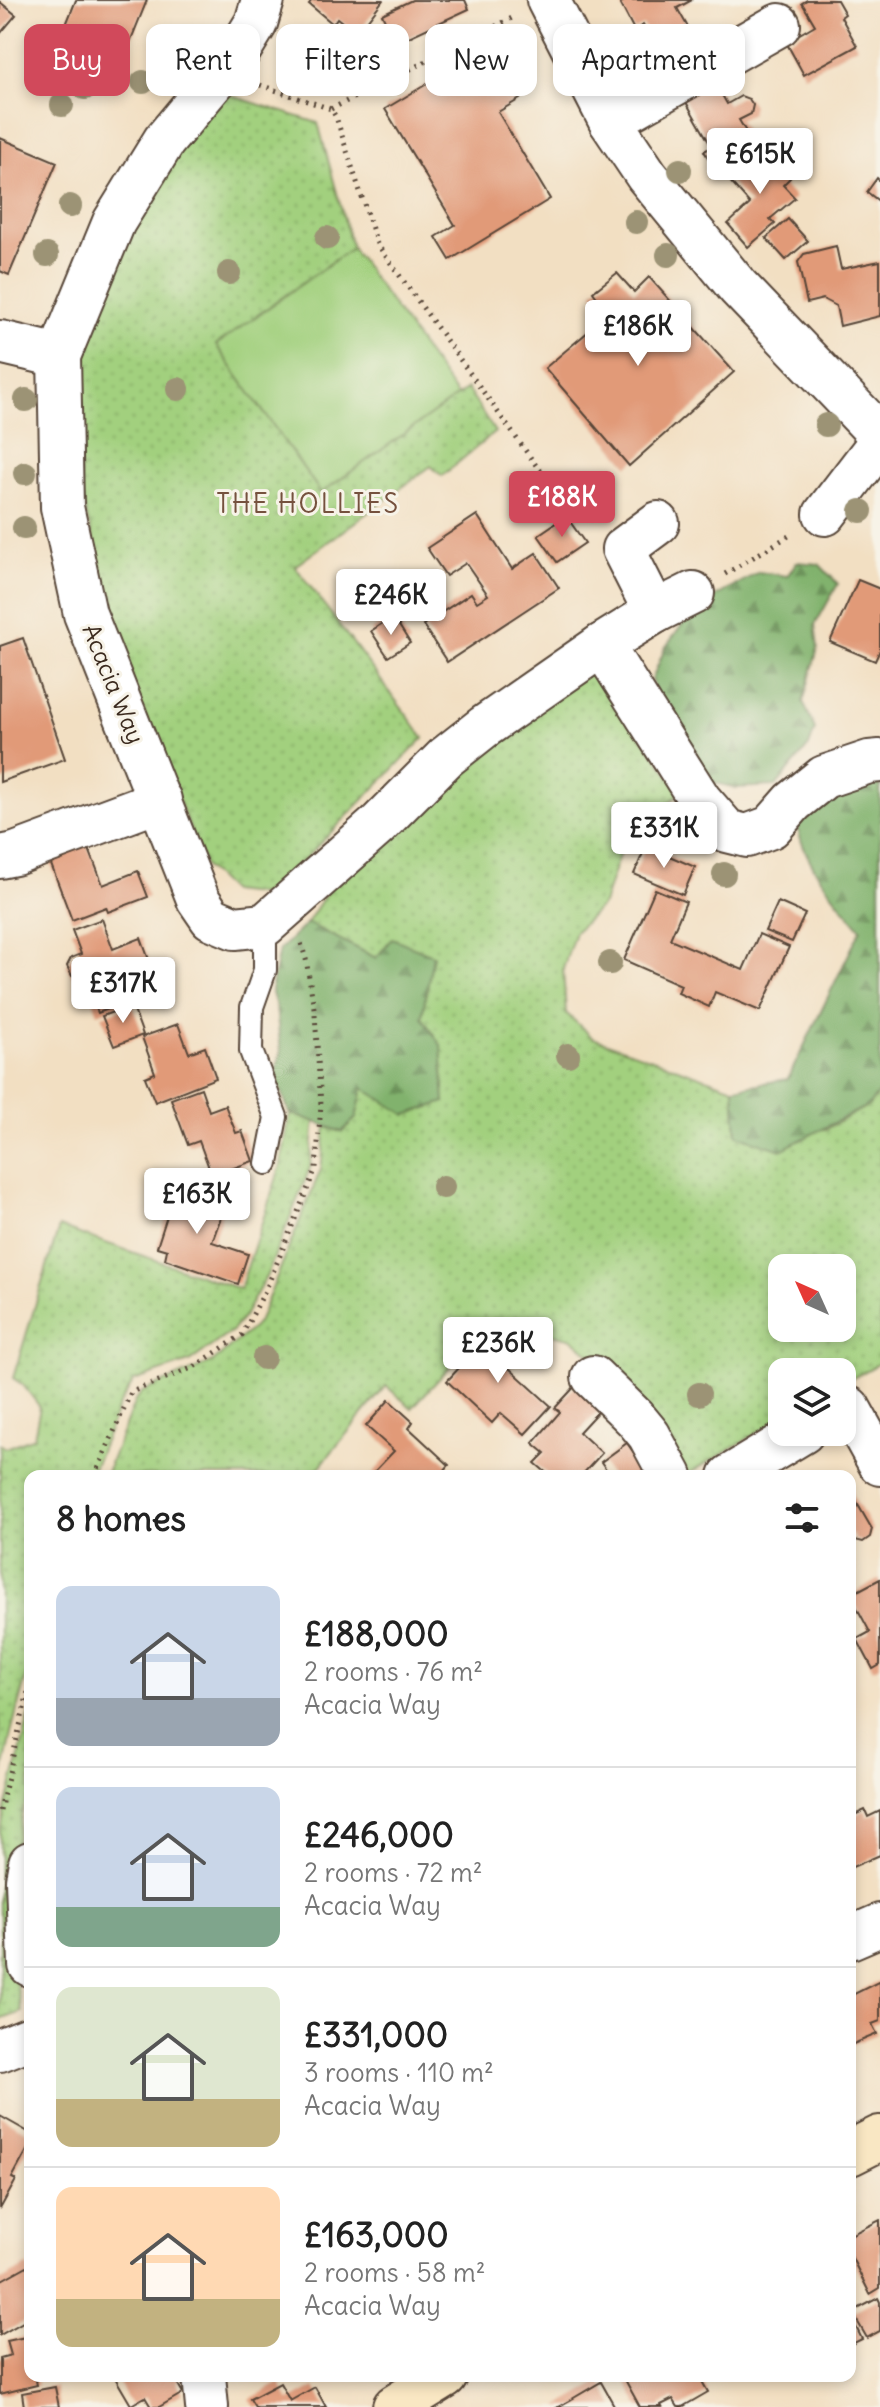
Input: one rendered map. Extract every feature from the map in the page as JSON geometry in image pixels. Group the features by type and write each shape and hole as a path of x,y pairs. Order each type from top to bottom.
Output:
{"main road":[{"path":"856,2150 880,2138"},
{"path":"395,2407 435,2382"}],"street":[{"name":"Acacia Way","path":"255,24 263,0"},
{"path":"534,7 647,176 738,287 880,435"},
{"path":"610,121 779,25"},
{"name":"Acacia Way","path":"201,96 164,141 114,222 59,356 62,507 85,614 198,899 211,918 235,928 277,916"},
{"path":"0,342 59,356"},
{"path":"825,514 880,442"},
{"path":"655,612 623,549 658,523"},
{"path":"277,916 377,826 446,757 484,727 602,645 693,593"},
{"path":"602,645 700,800 727,831 747,836 771,827 793,802 824,777 880,761"},
{"path":"0,857 160,800"},
{"path":"593,1377 649,1435 668,1470"},
{"path":"857,1403 880,1464"},
{"path":"740,1470 780,1446"},
{"path":"856,1935 880,1925"},
{"path":"0,2050 24,2040"},
{"path":"205,2382 207,2407"}],"lane":[{"path":"267,1163 276,1117 251,1051 252,1007 265,970 277,916"}],"path":[{"path":"331,109 534,7"},
{"path":"260,85 331,109 377,244 538,468 623,549"},
{"path":"693,593 825,514"},
{"path":"98,1470 131,1392 194,1367 242,1335 267,1287 316,1168 321,1105 315,1014 306,959 277,916"},
{"path":"0,1811 24,1709"}],"green space":[{"path":"221,96 232,96 318,123 352,248 216,345 321,492 467,389 495,432 442,476 431,466 295,566 424,738 288,876 264,895 230,891 205,867 130,676 81,495 77,378 127,232 170,159"},
{"path":"352,248 457,396 321,493 216,345"},
{"path":"797,562 819,564 838,584 815,625 818,648 803,702 815,729 809,746 776,786 735,788 705,780 659,708 652,679 665,648 694,609 759,572 787,576"},
{"path":"594,668 681,792 622,846 603,904 575,932 563,969 566,1013 593,1038 734,1088 737,1135 826,1129 869,1105 880,1091 880,1363 856,1376 856,1358 768,1358 768,1426 695,1470 683,1470 618,1379 573,1339 494,1319 412,1408 386,1386 317,1470 107,1470 135,1401 142,1392 213,1362 258,1323 321,1169 326,1127 342,1132 356,1118 363,1088 369,1090 441,1045 376,958 307,923 334,881 454,768"},
{"path":"880,772 880,1091 869,1105 781,1150 737,1135 734,1088 788,1079 861,929 810,861 795,813"},
{"path":"307,923 376,958 392,938 433,955 422,1017 441,1045 445,1102 406,1115 363,1088 356,1118 342,1132 290,1114 275,1075 281,1053 271,990 279,950"},
{"path":"290,1114 315,1120 310,1168 267,1275 243,1318 231,1332 189,1362 134,1381 119,1405 92,1470 24,1470 24,1684 0,1787 0,1444 6,1448 34,1437 40,1407 23,1385 13,1378 59,1227 240,1289 281,1165"},
{"path":"24,1737 24,1807 14,1855 12,1964 22,2012 0,2020 0,1832"}],"building":[{"path":"76,0 147,0 130,42 130,24 66,24"},
{"path":"312,0 383,0 365,24 344,24 337,18 333,24 309,4"},
{"path":"412,0 465,0 469,9 437,24 425,24 425,29 409,37 409,24 387,24 382,14"},
{"path":"626,0 692,0 677,8 686,24 631,24 620,3"},
{"path":"807,0 837,0 845,14 841,17 857,46 804,75 786,42 815,25 802,3"},
{"path":"0,2 16,15 0,34"},
{"path":"425,85 425,96 518,96 520,99 498,112 550,199 450,260 436,237 455,225 385,109"},
{"path":"683,96 723,96 727,104 741,96 749,99 753,105 751,114 739,120 755,147 716,171 704,151 712,147"},
{"path":"0,138 57,162 9,275 0,271"},
{"path":"766,151 790,178 783,185 795,198 770,219 775,224 748,247 728,224 750,204 728,179 756,154 759,157"},
{"path":"877,178 880,181 880,202 867,192"},
{"path":"788,219 808,241 786,260 766,238"},
{"path":"836,246 841,269 880,261 880,316 840,326 836,306 823,299 807,303 798,262 804,254"},
{"path":"617,273 634,292 649,277 734,372 629,466 545,368 609,314 593,292"},
{"path":"477,515 512,569 536,553 559,588 447,662 423,625 471,593 477,602 488,595 466,563 446,576 427,548"},
{"path":"566,516 585,543 557,562 538,535"},
{"path":"858,580 880,589 880,650 875,661 830,642"},
{"path":"393,616 410,643 388,657 371,631"},
{"path":"23,638 65,759 0,782 0,646"},
{"path":"87,844 103,885 138,871 148,897 108,912 106,907 72,920 49,859"},
{"path":"646,846 695,867 683,895 634,874"},
{"path":"655,889 686,902 670,939 743,970 759,934 789,947 760,1011 715,992 709,1007 678,993 681,985 624,960"},
{"path":"778,902 805,914 792,942 765,931"},
{"path":"102,919 113,949 141,938 160,990 98,1013 89,989 94,988 89,975 80,979 72,976 67,966 71,958 81,954 72,930"},
{"path":"132,1005 143,1035 114,1046 102,1016"},
{"path":"178,1024 189,1053 205,1047 216,1078 155,1102 145,1077 155,1073 142,1037"},
{"path":"201,1088 209,1111 225,1105 236,1133 242,1131 253,1161 212,1176 199,1141 188,1145 171,1099"},
{"path":"163,1185 225,1206 212,1242 248,1254 238,1284 165,1259 167,1250 157,1247 168,1213 155,1209"},
{"path":"497,1327 514,1343 499,1359 551,1406 525,1434 501,1413 492,1423 447,1381"},
{"path":"578,1383 603,1406 579,1432 602,1453 586,1470 543,1470 535,1463 545,1453 533,1443 560,1412 555,1408"},
{"path":"389,1400 413,1422 409,1428 449,1465 445,1470 376,1470 394,1451 366,1426"},
{"path":"627,1443 645,1469 607,1470 601,1462"},
{"path":"856,1501 872,1529 870,1537 863,1542 856,1540"},
{"path":"880,1579 880,1665 873,1669 857,1639 870,1632 856,1606 856,1592"},
{"path":"865,1810 868,1817 880,1811 880,1855 856,1865 856,1814"},
{"path":"880,1981 880,2021 872,2024 877,2034 856,2043 856,1993"},
{"path":"0,2116 24,2130 24,2156 12,2178 16,2180 0,2209"},
{"path":"880,2220 880,2288 870,2294 856,2266 856,2232"},
{"path":"24,2268 24,2321 0,2335 0,2281"},
{"path":"878,2298 880,2331 867,2338 856,2319 856,2310"},
{"path":"856,2327 862,2339 856,2342"},
{"path":"24,2337 24,2382 36,2382 37,2385 0,2394 0,2358 11,2355 7,2341"},
{"path":"118,2382 177,2382 183,2393 159,2407 151,2407 145,2397 131,2405"},
{"path":"601,2382 615,2407 558,2407 572,2399"},
{"path":"626,2382 702,2382 708,2392 682,2407 678,2407 673,2399 662,2407 640,2407"},
{"path":"280,2383 290,2401 315,2387 326,2407 255,2407 250,2399"},
{"path":"55,2387 59,2407 24,2407 22,2393"}],"district":[{"name":"THE HOLLIES","path":"308,504"}]}
